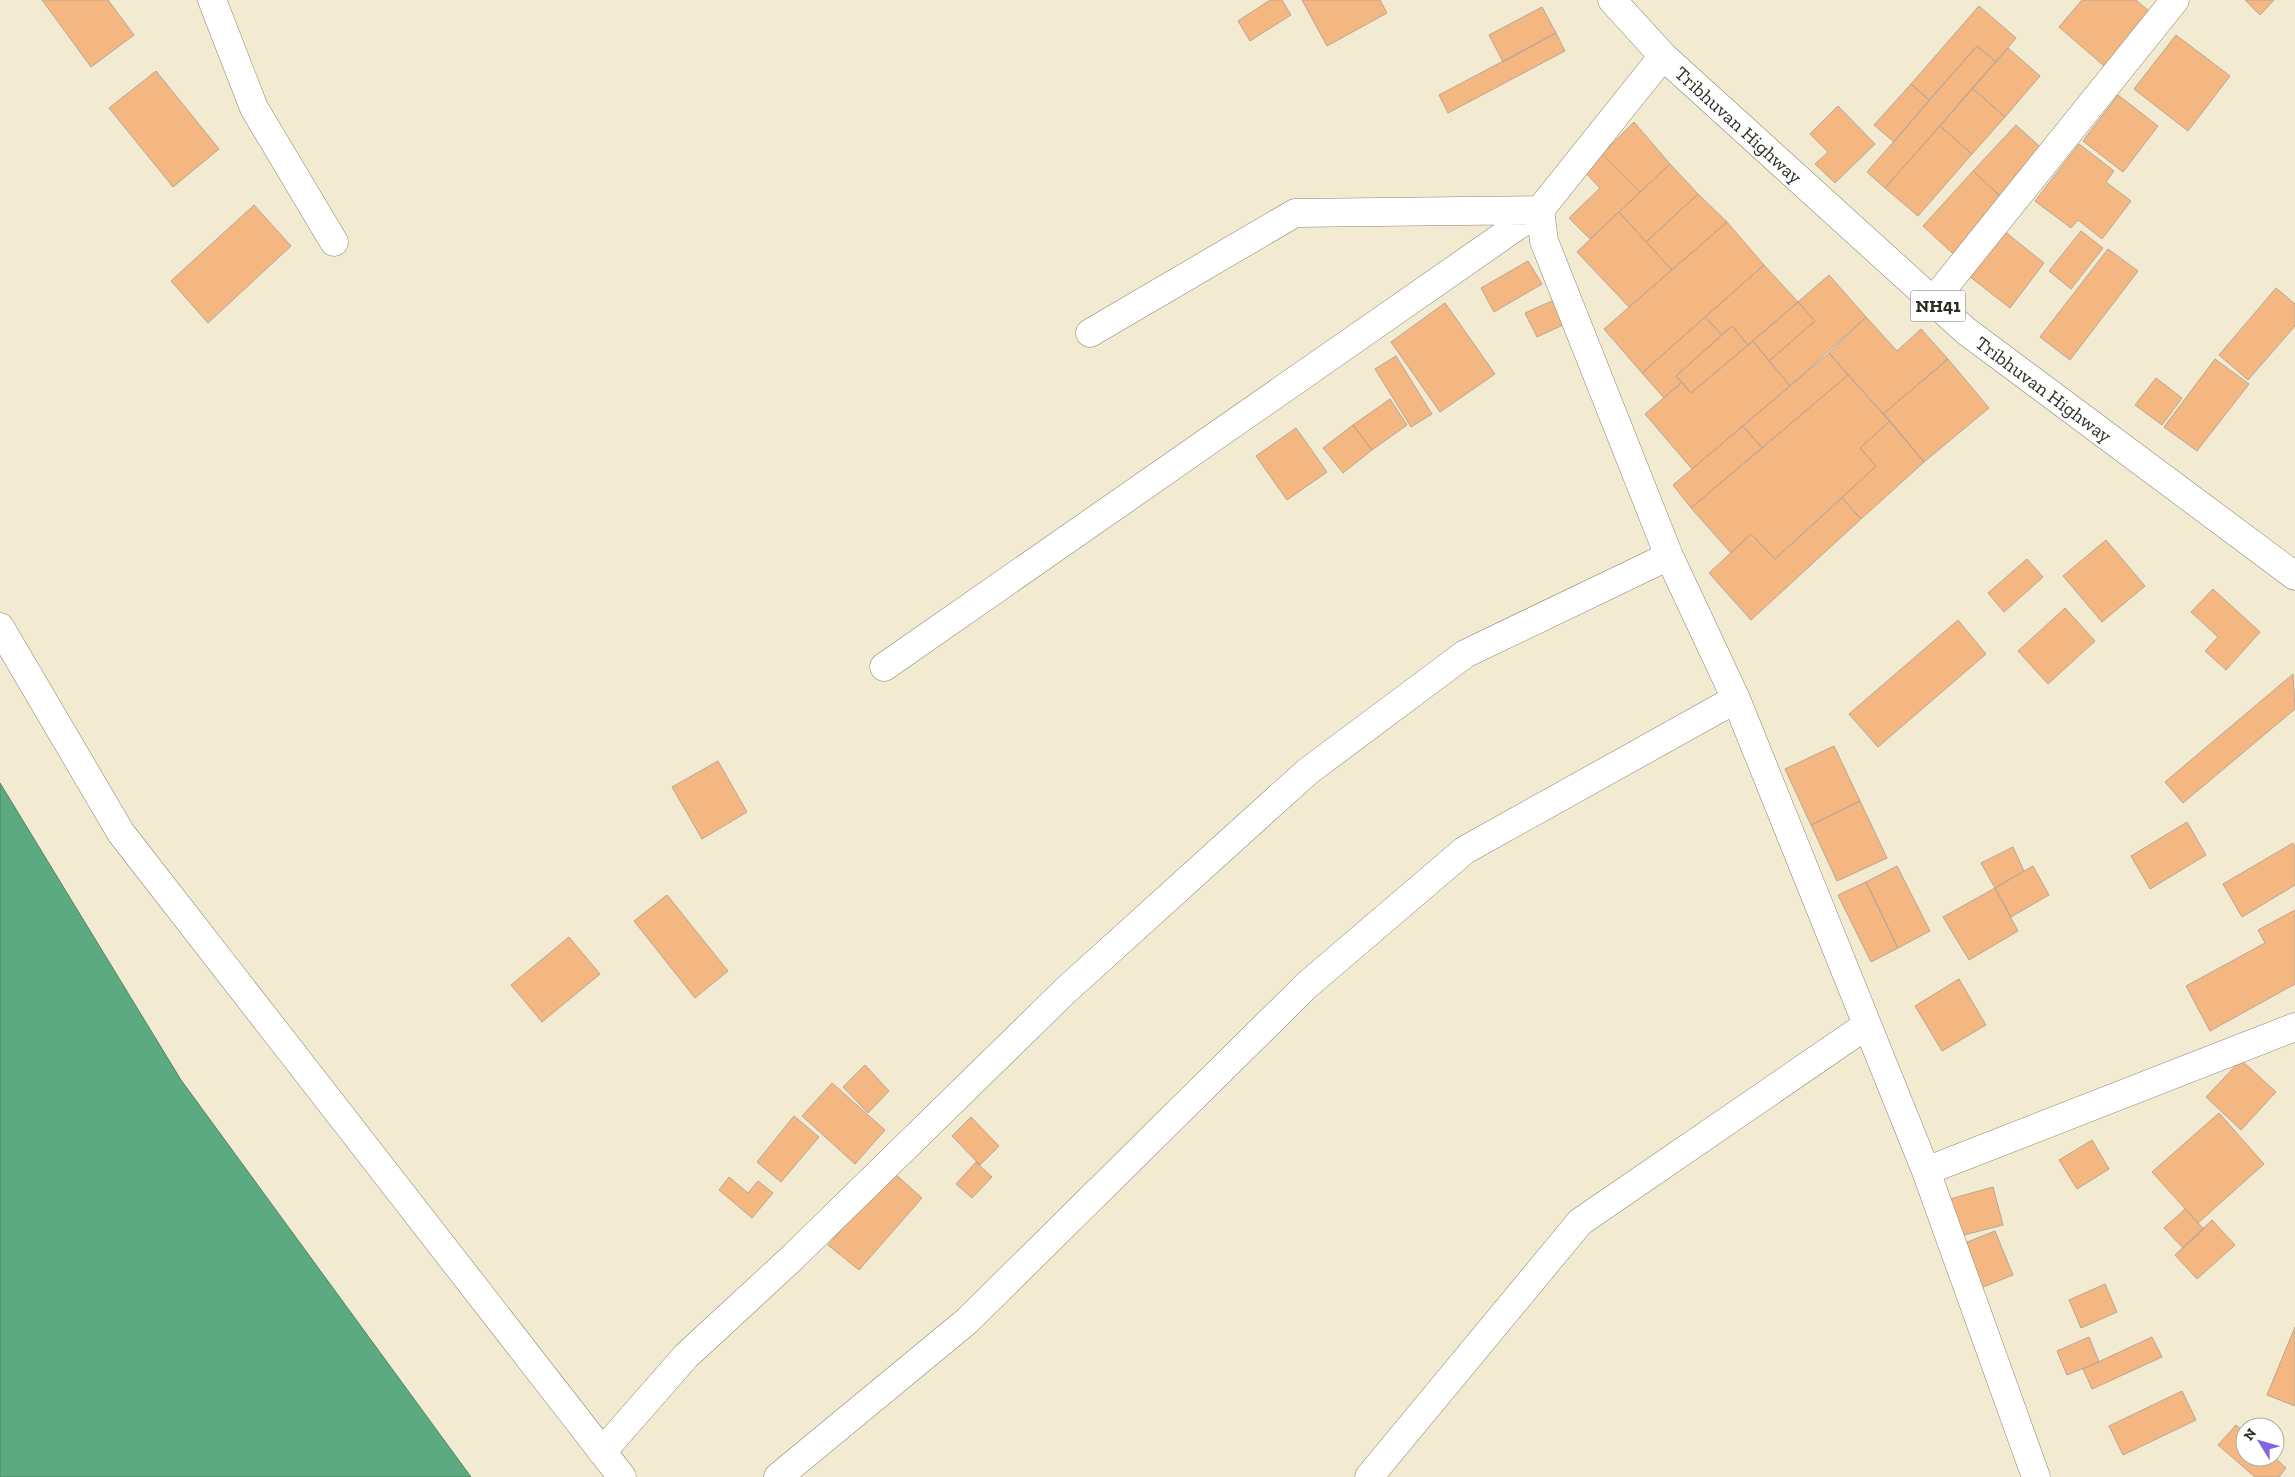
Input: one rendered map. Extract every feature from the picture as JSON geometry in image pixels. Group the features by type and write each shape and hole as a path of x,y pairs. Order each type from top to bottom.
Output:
{"street":[{"path":"212,0 254,108 334,242"},
{"name":"Tribhuvan Highway","path":"1612,0 1663,56 1966,332 2295,576"},
{"path":"1933,301 2175,0"},
{"path":"884,666 1540,210 1663,56"},
{"path":"1090,333 1294,213 1540,210"},
{"path":"1540,210 1544,242 1669,556 1736,699 1926,1171 2036,1477"},
{"path":"602,1452 686,1356 792,1258 1065,991 1307,772 1465,654 1669,556"},
{"path":"0,628 121,833 622,1477"},
{"path":"778,1477 967,1321 1306,986 1465,850 1736,699"},
{"path":"1369,1477 1580,1222 1867,1025"},
{"path":"1926,1171 2295,1027"}],"shaded area":[{"path":"0,783 181,1080 471,1477 0,1477"}],"building":[{"path":"42,0 108,0 134,35 91,67"},
{"path":"1270,0 1282,0 1291,15 1250,41 1238,21"},
{"path":"1302,0 1380,0 1387,13 1327,46"},
{"path":"2082,0 2136,0 2156,17 2110,71 2059,27"},
{"path":"2245,0 2274,0 2260,15"},
{"path":"1979,6 2016,38 1996,62 1977,46 1929,100 1911,84"},
{"path":"1542,7 1556,33 1503,62 1489,35"},
{"path":"1556,33 1565,51 1448,113 1439,95"},
{"path":"2176,35 2230,76 2188,131 2134,89"},
{"path":"1977,46 1996,62 1885,188 1867,172"},
{"path":"2008,48 2040,76 2005,117 1972,88"},
{"path":"156,71 219,149 173,187 109,108"},
{"path":"1911,84 1929,100 1894,142 1874,125"},
{"path":"1972,88 2005,117 1972,154 1940,126"},
{"path":"2118,95 2158,126 2123,172 2083,141"},
{"path":"1838,106 1875,144 1835,183 1815,164 1828,152 1810,134"},
{"path":"1634,122 1670,164 1640,192 1602,154"},
{"path":"2016,125 2057,162 2014,209 1973,171"},
{"path":"1940,126 1972,154 1918,216 1885,188"},
{"path":"2079,144 2114,171 2106,182 2131,201 2102,239 2078,220 2071,228 2035,201"},
{"path":"1602,154 1640,192 1590,239 1569,218 1600,188 1584,171"},
{"path":"1670,164 1698,194 1646,242 1619,212"},
{"path":"1973,171 2014,209 1964,264 1923,226"},
{"path":"1698,194 1727,222 1672,270 1646,242"},
{"path":"254,205 291,246 208,323 171,281"},
{"path":"1619,212 1672,270 1629,307 1577,252"},
{"path":"1727,222 1764,265 1642,373 1604,329"},
{"path":"2004,231 2044,263 2010,308 1969,276"},
{"path":"2081,231 2103,248 2071,289 2049,271"},
{"path":"2108,249 2138,271 2070,360 2040,337"},
{"path":"1528,261 1542,284 1494,312 1481,288"},
{"path":"1764,265 1798,302 1748,345 1732,326 1722,335 1705,317"},
{"path":"1829,275 1866,317 1790,386 1769,361 1815,321 1798,302"},
{"path":"2276,288 2295,304 2295,326 2248,380 2219,355"},
{"path":"1554,300 1565,324 1537,337 1525,313"},
{"path":"1798,302 1815,321 1769,361 1753,341"},
{"path":"1445,303 1495,374 1440,412 1391,342"},
{"path":"1705,317 1722,335 1676,376 1682,382 1664,398 1642,373"},
{"path":"1866,317 1897,351 1921,329 1948,359 1883,414 1829,353"},
{"path":"1732,326 1748,345 1691,393 1676,376"},
{"path":"1753,341 1790,386 1692,469 1645,414 1682,382 1691,393"},
{"path":"1829,353 1848,375 1762,448 1743,426"},
{"path":"1396,356 1432,414 1411,427 1375,369"},
{"path":"1948,359 1989,408 1924,462 1883,414"},
{"path":"2215,359 2249,384 2197,451 2164,427"},
{"path":"1848,375 1890,421 1860,448 1876,466 1775,559 1751,534 1731,553 1691,508"},
{"path":"2156,378 2182,398 2162,425 2135,405"},
{"path":"1390,399 1407,425 1372,450 1353,425"},
{"path":"1890,421 1924,462 1861,519 1842,498 1876,466 1860,448"},
{"path":"1353,425 1372,450 1343,473 1323,448"},
{"path":"1743,426 1762,448 1691,508 1673,485"},
{"path":"1296,428 1327,472 1287,500 1256,456"},
{"path":"1842,498 1861,519 1751,620 1709,573 1751,534 1775,559"},
{"path":"2106,540 2145,586 2102,622 2063,576"},
{"path":"2027,559 2043,577 2004,612 1988,593"},
{"path":"2213,589 2260,632 2226,670 2205,651 2218,637 2191,612"},
{"path":"2065,608 2095,641 2048,684 2018,651"},
{"path":"1958,620 1986,654 1878,747 1849,714"},
{"path":"2293,674 2295,709 2183,803 2165,782"},
{"path":"1834,746 1860,801 1811,825 1785,769"},
{"path":"718,761 747,812 702,839 672,787"},
{"path":"1860,801 1887,858 1837,881 1811,825"},
{"path":"2187,822 2206,855 2150,889 2131,856"},
{"path":"2293,843 2295,847 2295,885 2242,917 2223,884"},
{"path":"2013,847 2024,871 1995,888 1981,863"},
{"path":"1897,866 1930,931 1898,948 1866,882"},
{"path":"2033,866 2049,895 2011,917 1995,888"},
{"path":"1866,882 1898,948 1871,962 1838,895"},
{"path":"1995,888 2018,931 1969,960 1943,917"},
{"path":"667,895 728,971 695,998 634,921"},
{"path":"2295,910 2295,984 2210,1031 2186,986 2265,943 2258,930"},
{"path":"569,937 600,974 542,1022 511,985"},
{"path":"1959,979 1986,1025 1942,1051 1915,1006"},
{"path":"2241,1060 2276,1092 2241,1130 2206,1097"},
{"path":"865,1065 889,1091 868,1113 843,1087"},
{"path":"832,1083 885,1130 855,1164 802,1116"},
{"path":"2219,1113 2264,1164 2198,1223 2152,1172"},
{"path":"794,1116 819,1137 781,1182 757,1162"},
{"path":"971,1117 999,1146 980,1165 952,1136"},
{"path":"2092,1140 2109,1169 2077,1189 2059,1160"},
{"path":"976,1162 992,1177 972,1198 956,1184"},
{"path":"893,1172 922,1198 859,1270 828,1245"},
{"path":"729,1177 748,1193 758,1181 773,1193 752,1218 719,1190"},
{"path":"1993,1187 2003,1225 1960,1236 1950,1199"},
{"path":"2185,1209 2204,1229 2183,1248 2164,1228"},
{"path":"2212,1220 2235,1245 2197,1279 2175,1255"},
{"path":"1995,1231 2013,1275 1978,1289 1960,1245"},
{"path":"2105,1284 2117,1312 2081,1328 2069,1300"},
{"path":"2295,1327 2295,1406 2267,1395"},
{"path":"2089,1337 2099,1362 2067,1375 2057,1351"},
{"path":"2152,1337 2162,1357 2092,1389 2083,1369"},
{"path":"2182,1391 2196,1420 2123,1455 2109,1426"},
{"path":"2235,1426 2235,1460 2218,1445"},
{"path":"2243,1467 2286,1468 2279,1477 2255,1477"}]}
